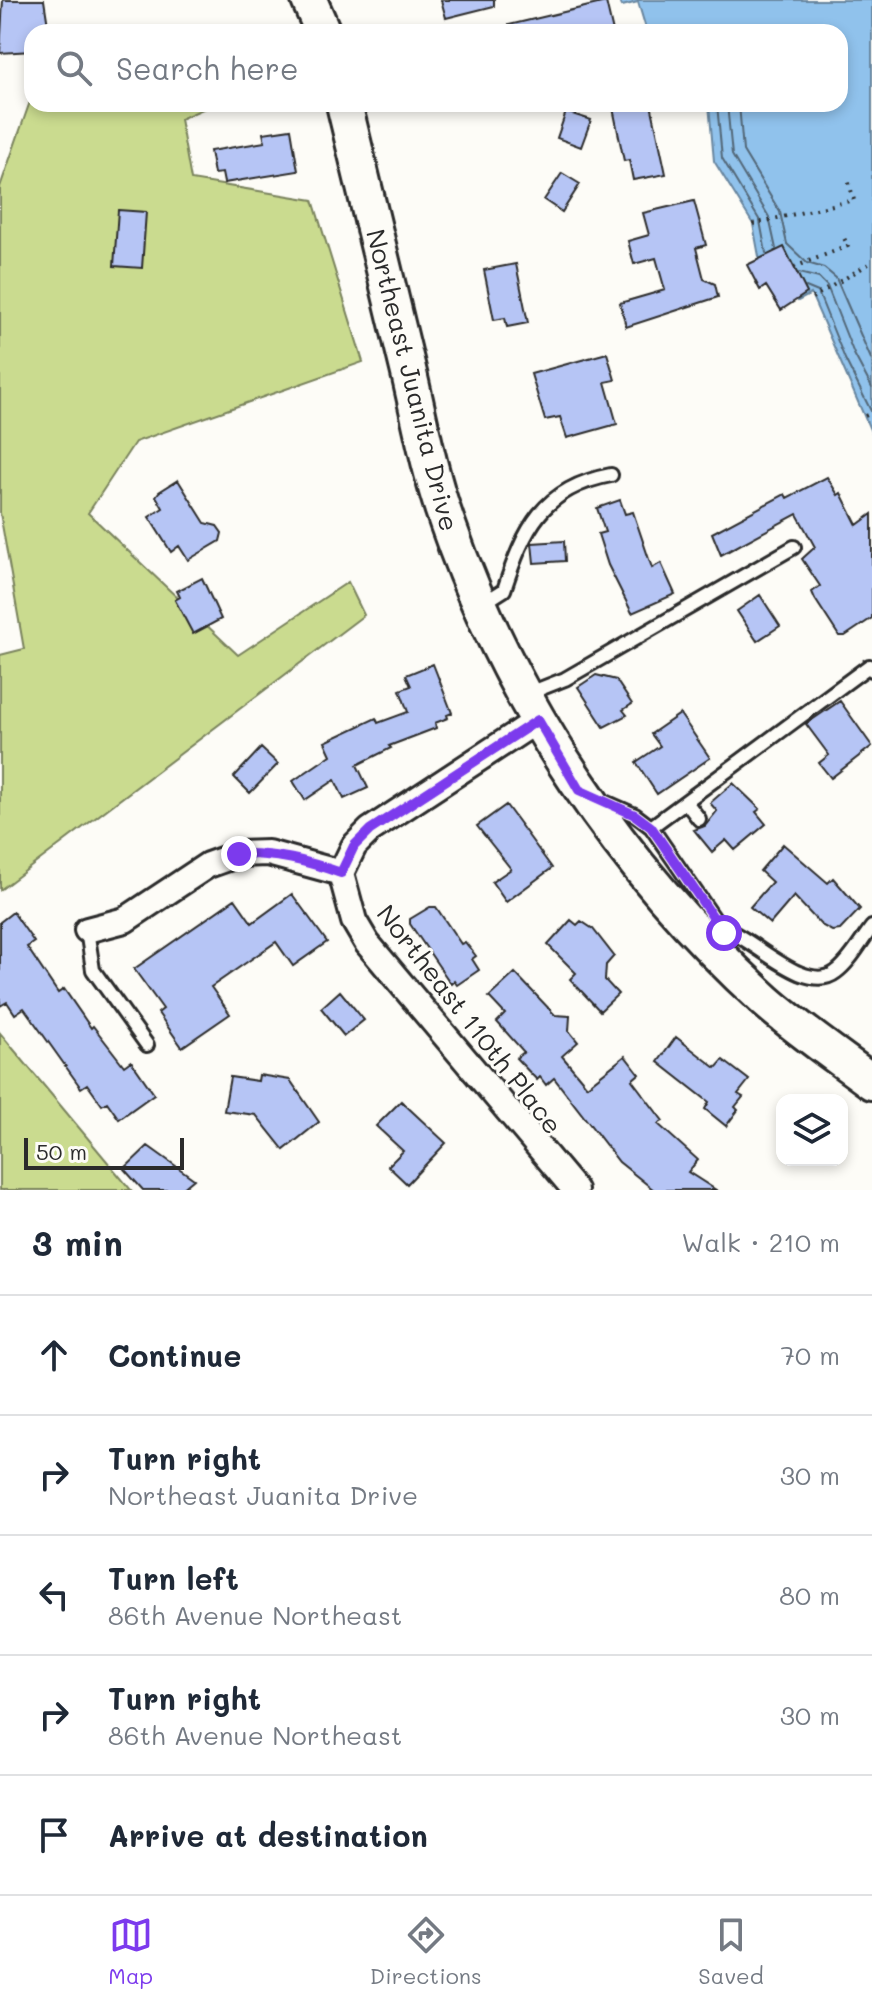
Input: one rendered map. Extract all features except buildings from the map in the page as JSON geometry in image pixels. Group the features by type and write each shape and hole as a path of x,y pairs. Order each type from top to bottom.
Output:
{"main road":[{"path":"309,0 320,24"},
{"name":"Northeast Juanita Drive","path":"346,112 423,440 446,521 480,605 531,707 579,790 657,890 714,937 768,1003 872,1082"}],"street":[{"path":"87,930 125,920 208,865 239,854 268,853 300,859 341,873 354,846 370,830 531,707"},
{"name":"Northeast 110th Place","path":"341,873 354,921 367,943 575,1190"}],"lane":[{"path":"480,605 504,590 515,555 540,511 564,491 611,475"},
{"path":"531,707 565,679 794,547"},
{"path":"651,827 869,666 872,670"},
{"path":"579,790 635,815 651,827 714,937 729,931 747,938 798,975 815,978 835,973 872,927"},
{"path":"686,802 699,819"},
{"path":"87,930 93,970 147,1045"}],"path":[{"path":"753,224 854,200 848,180"},
{"path":"794,267 848,246 842,234"},
{"path":"812,298 872,262"},
{"path":"865,416 872,413"}],"green space":[{"path":"26,112 196,112 180,119 191,180 313,200 363,362 135,442 88,513 238,655 348,582 364,615 0,890 0,655 24,649 0,513 0,187"},
{"path":"0,1033 131,1190 0,1190"}],"water":[{"path":"619,0 872,0 872,434 811,294 798,301 777,274 760,262 753,224 714,161 710,112 848,112 848,24 645,24 638,2 622,6"}],"route":[{"path":"239,854 268,853 300,859 341,873 354,846 370,830 538,720 579,790 635,815 651,827 724,933"}]}
